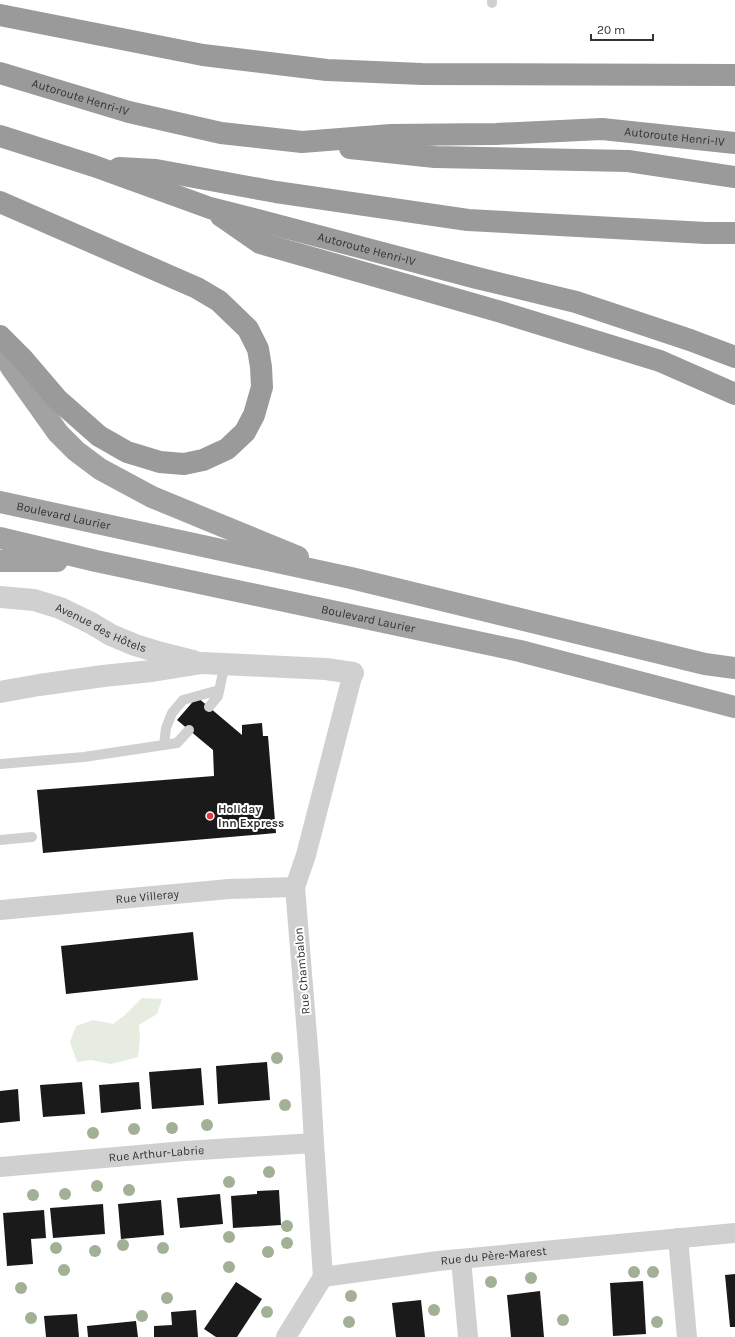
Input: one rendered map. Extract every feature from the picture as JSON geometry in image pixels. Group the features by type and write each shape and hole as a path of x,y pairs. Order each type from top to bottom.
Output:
{"highway":[{"path":"0,16 203,55 327,70 430,74 735,75"},
{"name":"Autoroute Henri-IV","path":"0,73 137,114 221,133 302,142 391,135 496,134 602,129 735,143"},
{"name":"Autoroute Henri-IV","path":"0,136 94,166 210,208 477,278 576,302 690,340 735,357"},
{"path":"302,142 435,157 628,161 735,177"},
{"path":"94,166 156,170 276,192 468,220 706,233 735,233"},
{"path":"0,202 197,288 219,301 248,329 258,349 262,387 254,415 245,432 227,449 203,460 184,464 160,462 127,452 99,436 58,399 22,358 0,336"},
{"path":"210,208 260,243 501,312 660,361 735,394"},
{"path":"0,349 35,402 58,433 76,451 100,469 152,497 351,578"},
{"name":"Boulevard Laurier","path":"0,502 351,578 705,664 735,668"},
{"name":"Boulevard Laurier","path":"0,538 96,561 520,651 735,706"},
{"path":"0,561 96,561"}],"street":[{"name":"Avenue des Hôtels","path":"0,597 34,600 60,608 91,623 111,635 135,645 202,663"},
{"name":"Avenue des Hôtels","path":"0,692 39,685 152,671 202,663 326,669 353,673"},
{"name":"Rue Chambalon","path":"323,1277 310,1072 295,887 306,855 353,673"},
{"name":"Rue Villeray","path":"0,910 229,889 295,887"},
{"name":"Rue Arthur-Labrie","path":"0,1168 185,1151 314,1143"},
{"name":"Rue du Père-Marest","path":"323,1277 438,1261 735,1233"},
{"path":"678,1238 687,1337"},
{"path":"461,1259 468,1337"},
{"path":"286,1337 323,1277"}],"lane":[{"path":"209,707 218,696 225,663"},
{"path":"164,745 166,728 172,713 183,700 219,690"},
{"path":"0,764 84,757 176,743 189,730"},
{"path":"0,840 32,837"}],"shaded area":[{"path":"142,998 162,999 157,1014 139,1025 140,1038 138,1057 111,1064 91,1060 77,1062 70,1042 76,1026 93,1020 113,1024 125,1015"}],"building":[{"name":"Holiday Inn Express","path":"197,697 242,735 242,725 262,723 263,736 268,736 276,833 43,853 37,790 214,776 213,750 177,720"},
{"path":"193,932 198,980 66,994 61,946"},
{"path":"267,1062 270,1100 218,1104 216,1066"},
{"path":"201,1068 204,1105 152,1109 149,1072"},
{"path":"82,1082 85,1114 43,1117 40,1085"},
{"path":"139,1082 141,1109 101,1113 99,1085"},
{"path":"18,1089 20,1121 0,1123 0,1091"},
{"path":"279,1190 281,1225 233,1228 231,1196 257,1194 257,1191"},
{"path":"220,1194 223,1224 180,1228 177,1198"},
{"path":"161,1200 164,1235 121,1239 118,1204"},
{"path":"103,1204 105,1234 53,1238 50,1208"},
{"path":"44,1210 46,1238 31,1239 33,1264 7,1266 3,1213"},
{"path":"735,1274 735,1327 730,1327 725,1275"},
{"path":"643,1281 646,1334 613,1336 610,1283"},
{"path":"236,1282 262,1299 237,1337 216,1337 204,1329"},
{"path":"540,1291 544,1337 511,1337 507,1295"},
{"path":"421,1300 425,1337 396,1337 392,1303"},
{"path":"196,1310 198,1337 154,1337 154,1326 172,1325 171,1312"},
{"path":"77,1314 79,1337 46,1337 44,1316"},
{"path":"136,1321 138,1337 88,1337 87,1326"}],"place":[{"name":"Holiday Inn Express","path":"210,816"}]}
